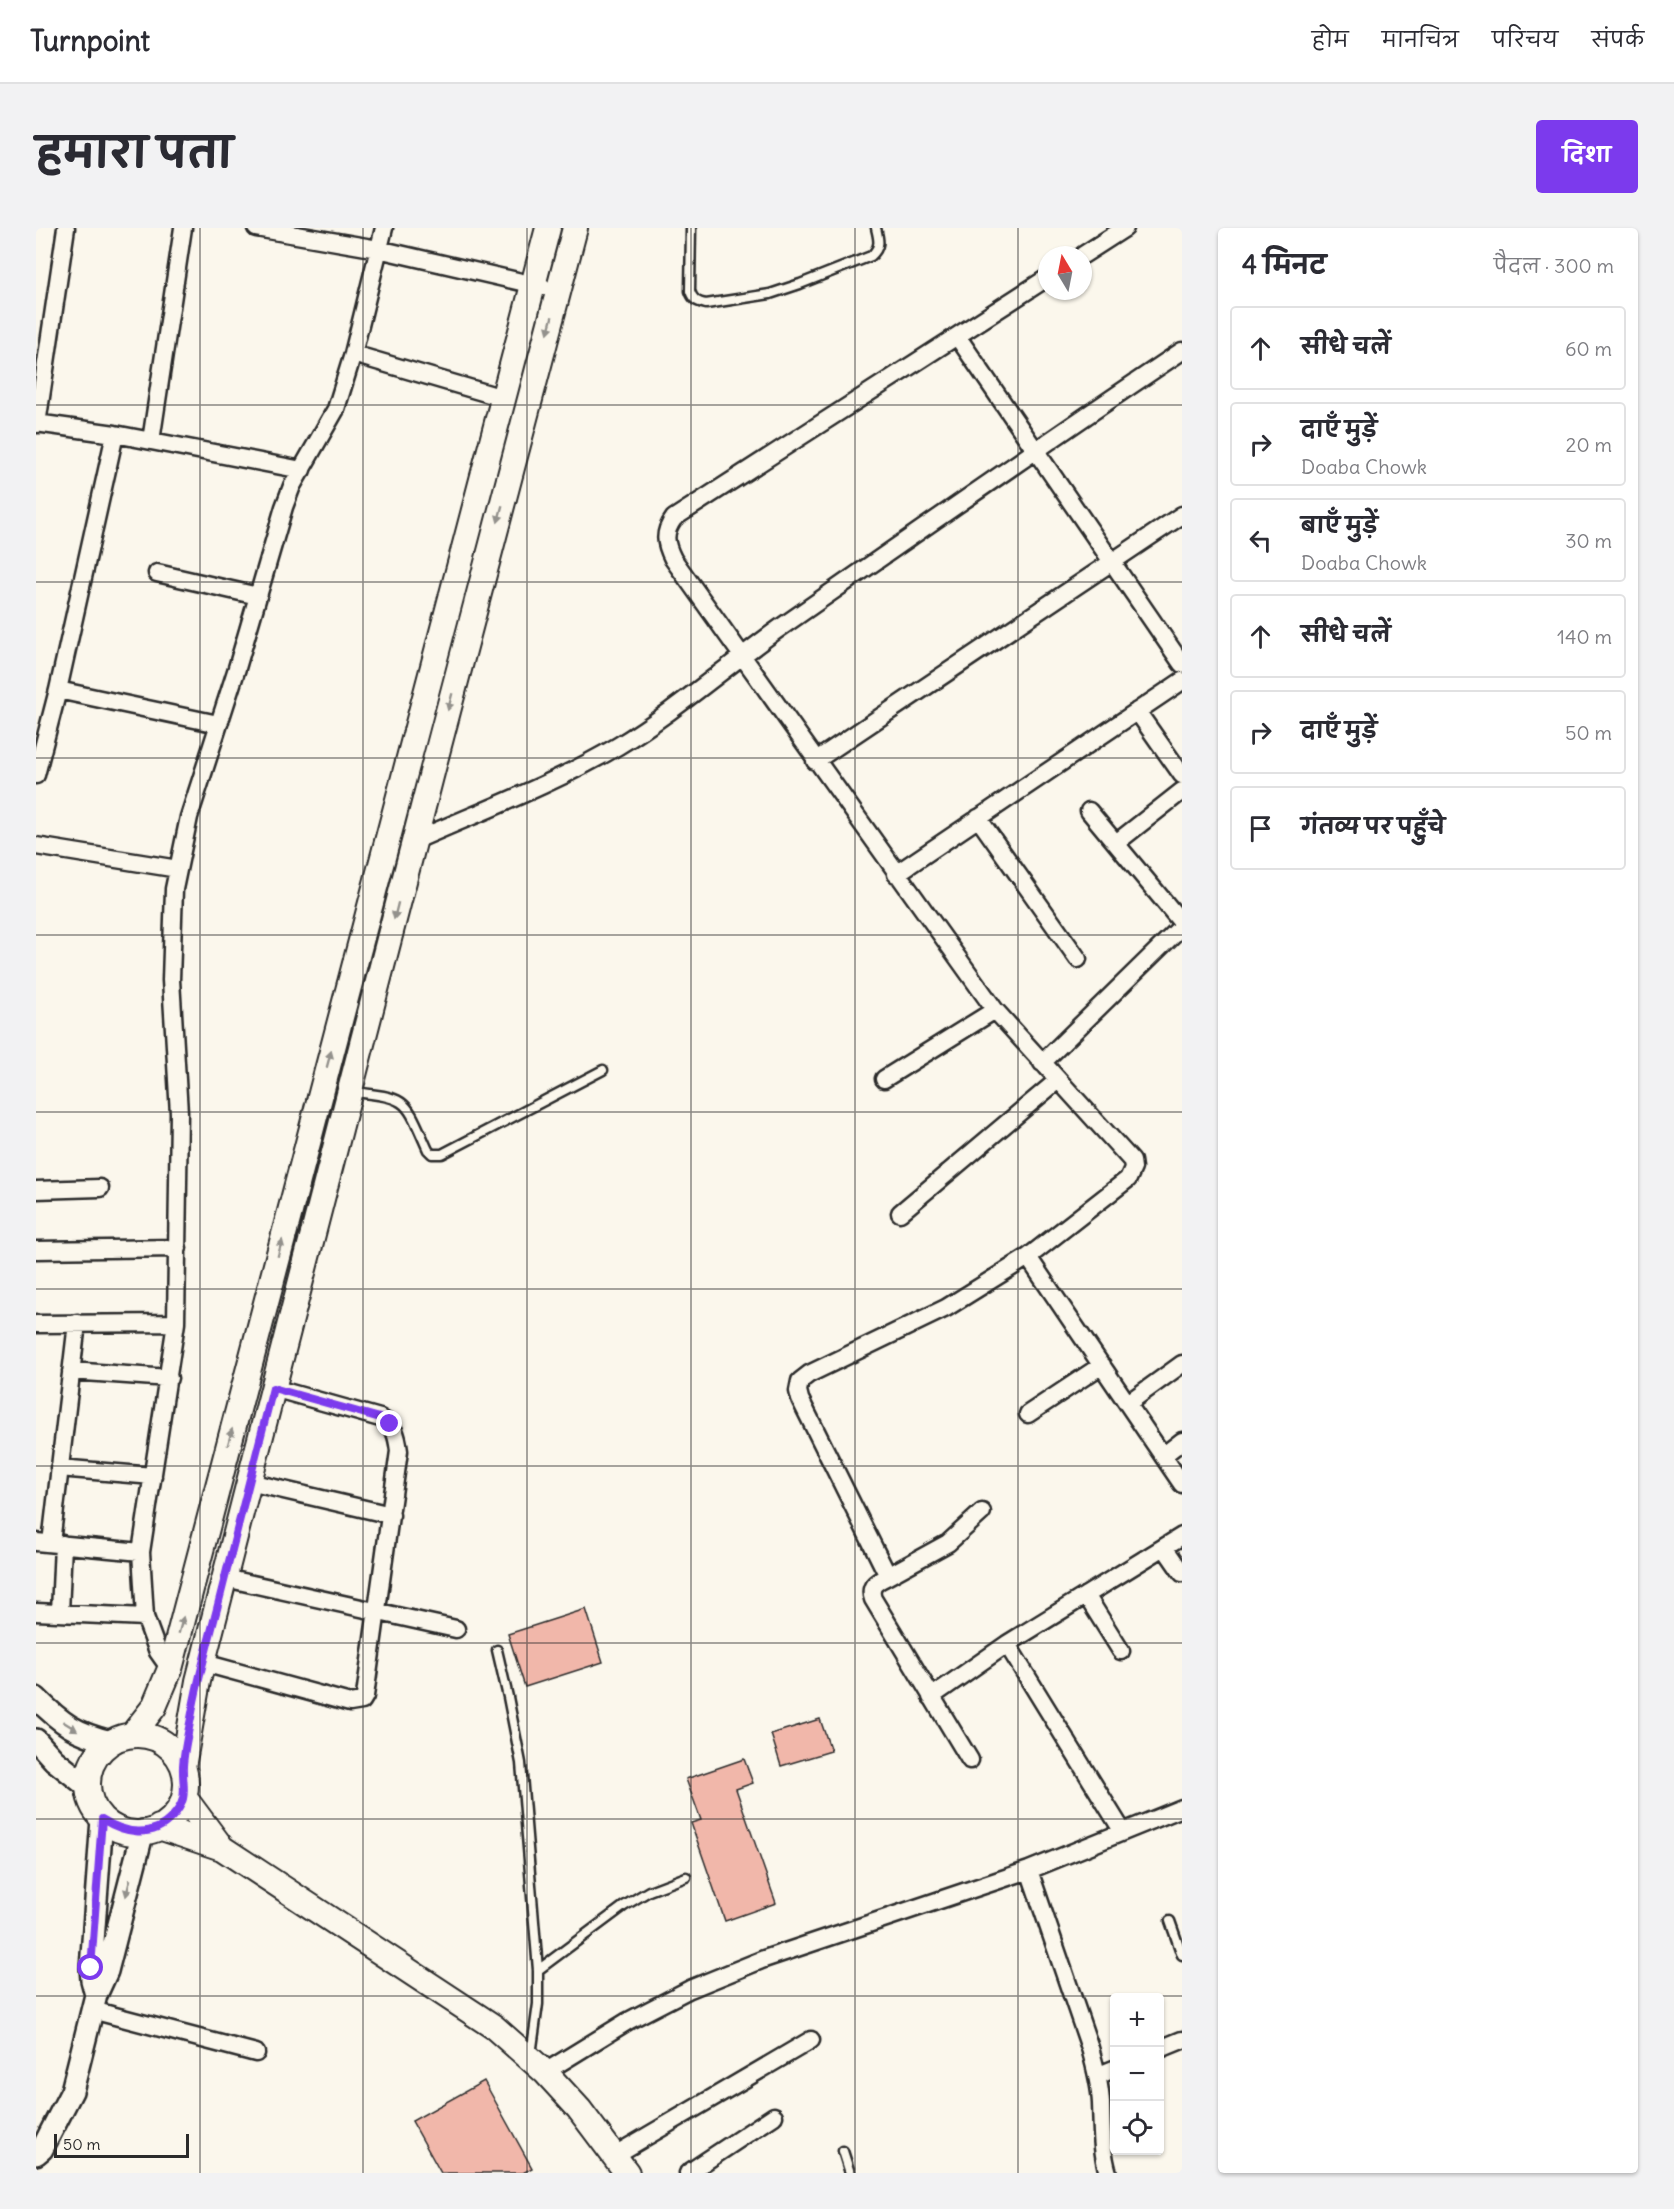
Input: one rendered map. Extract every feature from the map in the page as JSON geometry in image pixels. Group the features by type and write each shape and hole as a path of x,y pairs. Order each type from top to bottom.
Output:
{"main road":[{"path":"548,228 170,1669 154,1707 122,1739 101,1751 93,1761 88,1774 90,1798 102,1819 116,1828 132,1832 151,1829 172,1817 184,1797 183,1767 198,1681 414,841 575,228"},
{"path":"463,546 489,553"},
{"path":"380,865 406,873"},
{"path":"122,1739 157,1739 168,1746 183,1767"},
{"path":"184,1797 222,1848"},
{"path":"151,1829 222,1848 494,2027 538,2065 579,2109 621,2164"}],"street":[{"path":"66,228 37,423 115,434 302,470"},
{"path":"151,441 183,228"},
{"path":"256,228 378,249 559,291"},
{"path":"170,1669 158,1652 145,1617 141,1552 176,1323 179,1113 171,980 172,924 178,868 189,818 284,507 292,486 336,409 353,354 384,228"},
{"path":"1092,249 1125,228"},
{"path":"888,1576 800,1399 798,1391 800,1381 808,1374 946,1308 1028,1257 1128,1179 1134,1168 1128,1156 994,1010 673,559 666,545 667,528 674,518 1038,284"},
{"path":"957,336 1182,664"},
{"path":"414,841 568,772 658,721 741,656 1034,451 1182,351"},
{"path":"353,354 503,398"},
{"path":"36,775 58,690 115,434"},
{"path":"815,761 1182,515"},
{"path":"157,573 258,596"},
{"path":"896,874 1182,681"},
{"path":"58,690 218,724"},
{"path":"1137,711 1182,775"},
{"path":"1116,843 1182,791"},
{"path":"1042,1063 1182,925 1089,811"},
{"path":"978,818 1078,959"},
{"path":"36,846 178,868"},
{"path":"884,1078 994,1010"},
{"path":"900,1213 1058,1080"},
{"path":"36,1190 100,1188"},
{"path":"36,1250 178,1248"},
{"path":"1028,1257 1181,1479"},
{"path":"60,1612 50,1543 77,1323"},
{"path":"36,1324 176,1323"},
{"path":"1128,1403 1182,1364"},
{"path":"1028,1414 1101,1365"},
{"path":"71,1371 169,1378"},
{"path":"204,1663 356,1703 362,1701 365,1696 399,1451 397,1435 390,1424 380,1418 273,1388"},
{"path":"1164,1455 1182,1441"},
{"path":"59,1468 153,1476"},
{"path":"249,1482 391,1515"},
{"path":"970,1760 870,1592 875,1583 948,1543 982,1512"},
{"path":"931,1697 1008,1644 1182,1536"},
{"path":"50,1543 141,1552"},
{"path":"1164,1547 1182,1573"},
{"path":"225,1578 456,1629"},
{"path":"1086,1595 1122,1651"},
{"path":"36,1612 145,1617"},
{"path":"1008,1644 1123,1832"},
{"path":"36,1698 57,1718 84,1735 122,1739"},
{"path":"36,1740 54,1760 88,1786"},
{"path":"538,2065 690,1989 764,1959 1029,1870 1182,1808"},
{"path":"94,2003 91,1968 102,1819"},
{"path":"36,2154 42,2149 72,2091 94,2003 107,1971 151,1829"},
{"path":"1029,1870 1090,2048 1101,2103 1101,2130 1108,2173"},
{"path":"94,2003 256,2053"},
{"path":"621,2164 811,2040"},
{"path":"1164,2047 1182,2040"},
{"path":"1097,2076 1110,2071"},
{"path":"688,2173 774,2116"}],"lane":[{"path":"691,228 690,291 693,298 706,304 770,294 871,256 877,251 879,245 876,228"},
{"path":"350,1091 389,1096 406,1104 428,1150 432,1154 442,1154 603,1070"},
{"path":"497,1650 521,1763 538,1970 538,2065"},
{"path":"538,1970 633,1901 649,1891 686,1877"},
{"path":"1170,1921 1182,1955"},
{"path":"843,2151 850,2173"}],"building":[{"path":"586,1609 603,1662 525,1687 508,1634"},
{"path":"820,1719 831,1751 781,1766 771,1734"},
{"path":"744,1759 753,1783 736,1789 776,1903 725,1921 691,1823 701,1820 686,1779"},
{"path":"484,2081 532,2168 523,2173 441,2173 412,2121"}],"route":[{"path":"91,1968 102,1819 116,1828 132,1832 148,1831 164,1824 172,1817 184,1797 183,1767 198,1681 273,1388 380,1418 390,1424"}]}
